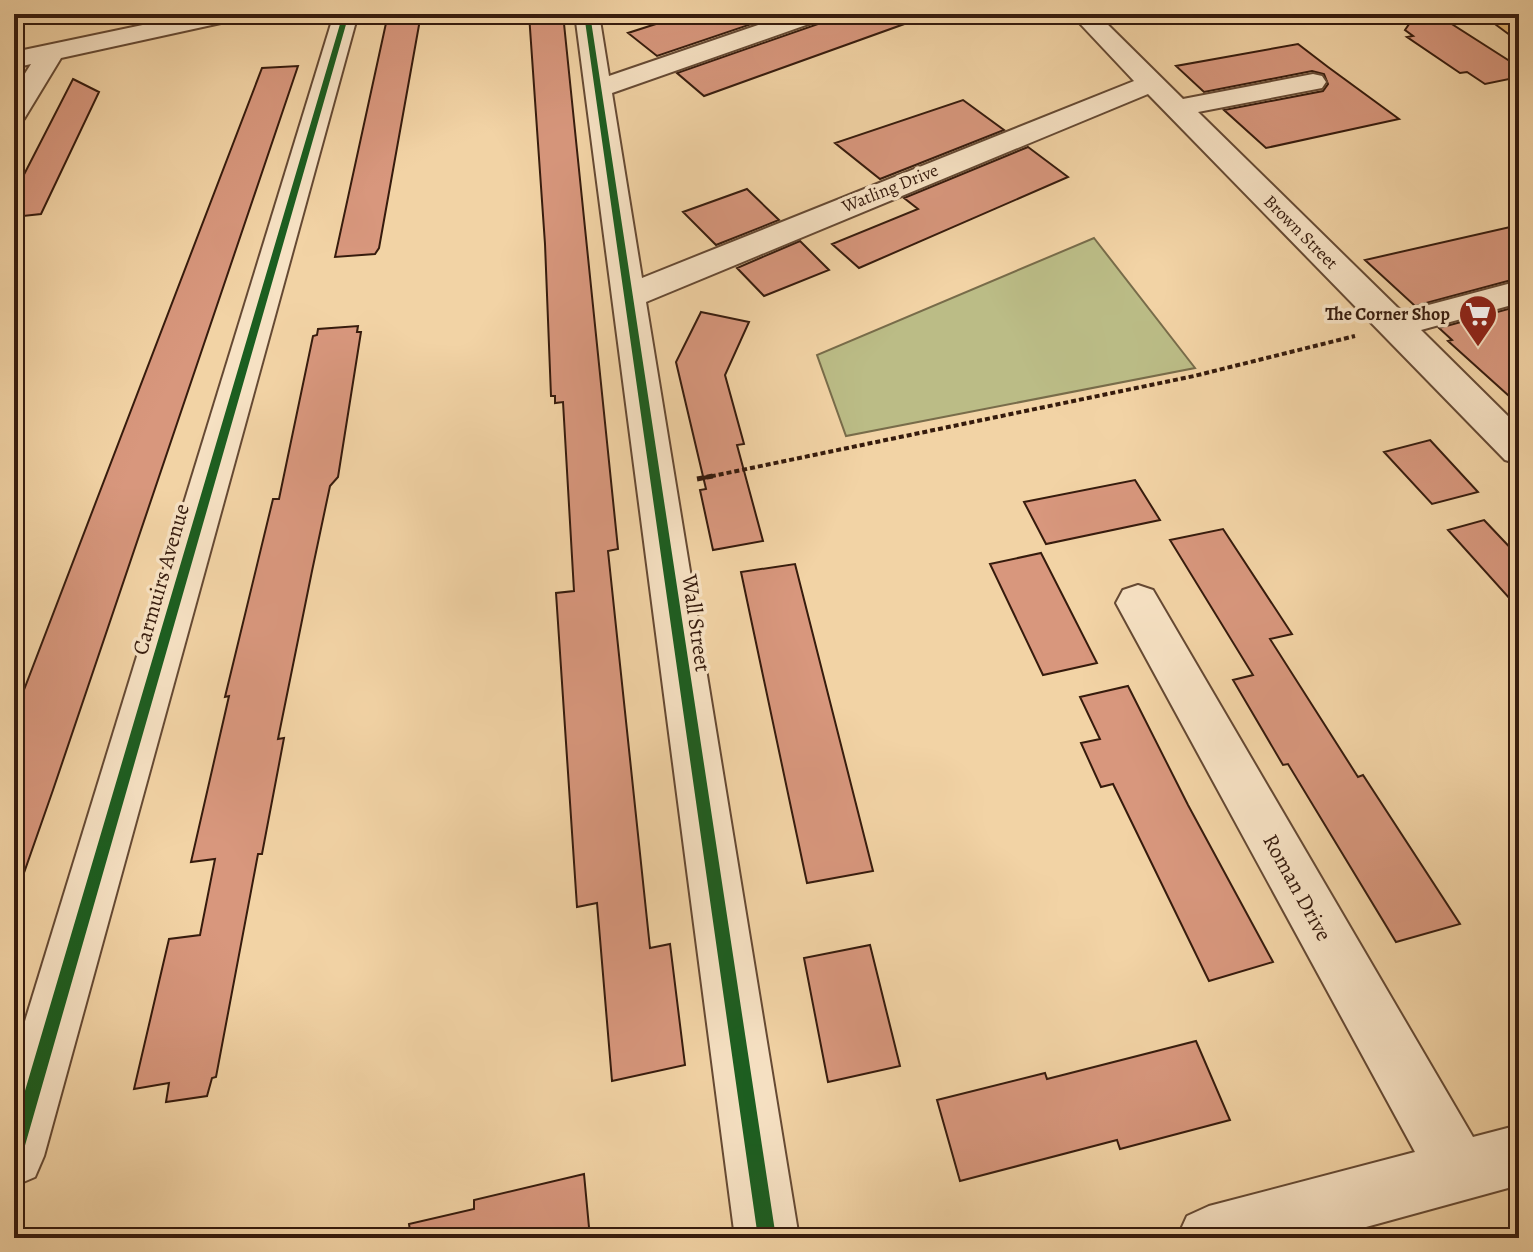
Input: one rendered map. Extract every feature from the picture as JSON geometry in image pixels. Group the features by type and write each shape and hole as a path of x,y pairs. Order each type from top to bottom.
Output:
{"main road":[{"path":"1495,14 1519,29"}],"street":[{"path":"14,60 67,41 230,14"},
{"name":"Carmuirs Avenue","path":"14,1156 346,14"},
{"name":"Wall Street","path":"587,14 767,1238"},
{"path":"598,89 814,14"},
{"name":"Brown Street","path":"1083,14 1519,450"},
{"path":"14,113 67,41"},
{"path":"1177,108 1313,82"},
{"name":"Watling Drive","path":"629,296 1152,83"},
{"path":"1395,326 1519,292"},
{"name":"Roman Drive","path":"1138,603 1459,1172"},
{"path":"1209,1238 1519,1155"}],"path":[{"path":"657,487 1194,376 1395,326"}],"green space":[{"path":"1094,238 1195,368 846,436 817,355"}],"building":[{"path":"388,14 421,14 379,248 375,254 335,257"},
{"path":"529,14 563,14 618,549 608,551 650,948 670,944 685,1065 612,1081 597,903 577,907 556,593 574,591 563,402 555,403 555,396 551,396 545,244"},
{"path":"687,14 781,14 657,56 628,33"},
{"path":"829,14 920,14 921,18 704,96 677,73 824,22"},
{"path":"1416,14 1436,14 1519,67 1519,77 1485,84 1467,72 1460,73 1407,37 1413,36 1405,30"},
{"path":"1298,44 1399,119 1266,148 1224,110 1323,91 1328,84 1324,74 1312,71 1204,92 1176,66"},
{"path":"298,66 53,790 19,887 14,886 14,716 262,68"},
{"path":"73,79 99,92 41,214 14,217 14,194"},
{"path":"963,100 1004,130 880,179 835,143"},
{"path":"1028,147 1068,177 859,268 832,244 918,209 904,198"},
{"path":"747,189 779,220 716,245 683,212"},
{"path":"1519,225 1519,278 1415,306 1365,260"},
{"path":"800,241 829,270 764,296 737,268"},
{"path":"1519,306 1519,405 1448,341 1452,340 1439,328"},
{"path":"701,312 749,322 725,375 744,444 737,445 763,541 713,550 700,490 706,489 676,362"},
{"path":"358,326 357,332 361,332 338,477 330,486 312,571 278,739 284,738 262,854 258,854 216,1077 212,1078 207,1096 166,1102 169,1083 134,1089 169,939 200,935 215,859 191,862 229,696 225,697 273,499 279,499 313,336 317,335 318,329"},
{"path":"1430,440 1478,492 1432,504 1384,452"},
{"path":"1135,480 1160,520 1046,544 1024,502"},
{"path":"1484,520 1519,557 1519,609 1448,530"},
{"path":"1223,529 1292,634 1270,639 1358,777 1363,775 1460,924 1396,942 1288,764 1283,765 1233,680 1253,675 1170,540"},
{"path":"1041,553 1097,663 1043,675 990,564"},
{"path":"795,564 873,871 807,883 741,572"},
{"path":"1128,686 1273,962 1209,981 1113,784 1101,787 1081,743 1100,739 1080,697"},
{"path":"870,945 900,1066 828,1082 804,958"},
{"path":"1196,1041 1230,1120 1120,1149 1117,1140 960,1181 937,1100 1045,1073 1047,1079"},
{"path":"584,1174 590,1238 411,1238 409,1224 474,1209 474,1200"}],"cycle path":[{"path":"14,1156 346,14"},
{"path":"587,14 767,1238"}],"place":[{"name":"The Corner Shop","path":"1478,348"}]}
